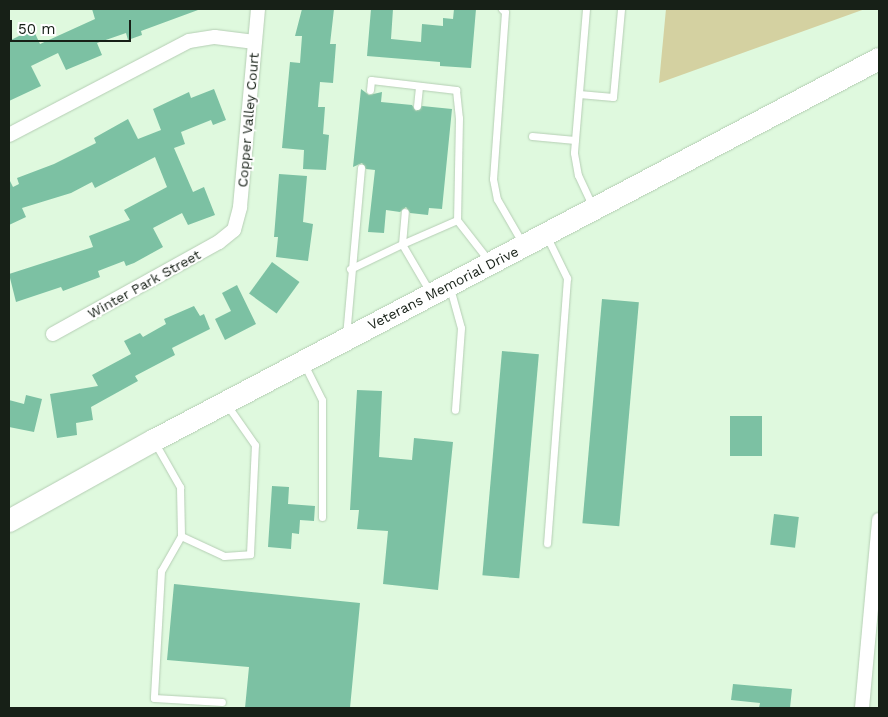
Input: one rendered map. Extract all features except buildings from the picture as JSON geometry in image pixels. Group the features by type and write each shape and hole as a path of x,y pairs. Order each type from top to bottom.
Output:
{"main road":[{"name":"Veterans Memorial Drive","path":"9,521 153,441 879,59"}],"street":[{"name":"Copper Valley Court","path":"234,230 240,207 258,9"},
{"path":"9,135 190,41 215,37 255,42"},
{"name":"Winter Park Street","path":"53,334 219,242 234,230"},
{"path":"862,708 875,613 879,520"}],"lane":[{"path":"502,9 505,12 493,179 497,200 524,246"},
{"path":"586,9 575,140 578,176 594,209"},
{"path":"578,94 613,97 621,9"},
{"path":"370,90 371,80 456,90 459,118 457,220 491,264"},
{"path":"417,106 419,86"},
{"path":"532,136 575,140"},
{"path":"346,339 350,269 361,168"},
{"path":"405,212 402,244 441,290 461,328 455,410"},
{"path":"350,269 457,220"},
{"path":"545,235 567,278 547,543"},
{"path":"302,362 322,400 322,517"},
{"path":"181,536 224,556 250,554 255,445 226,403"},
{"path":"153,441 180,487 181,536 161,571 154,698 222,702"}],"shaded area":[{"path":"666,9 865,9 659,83"}]}
